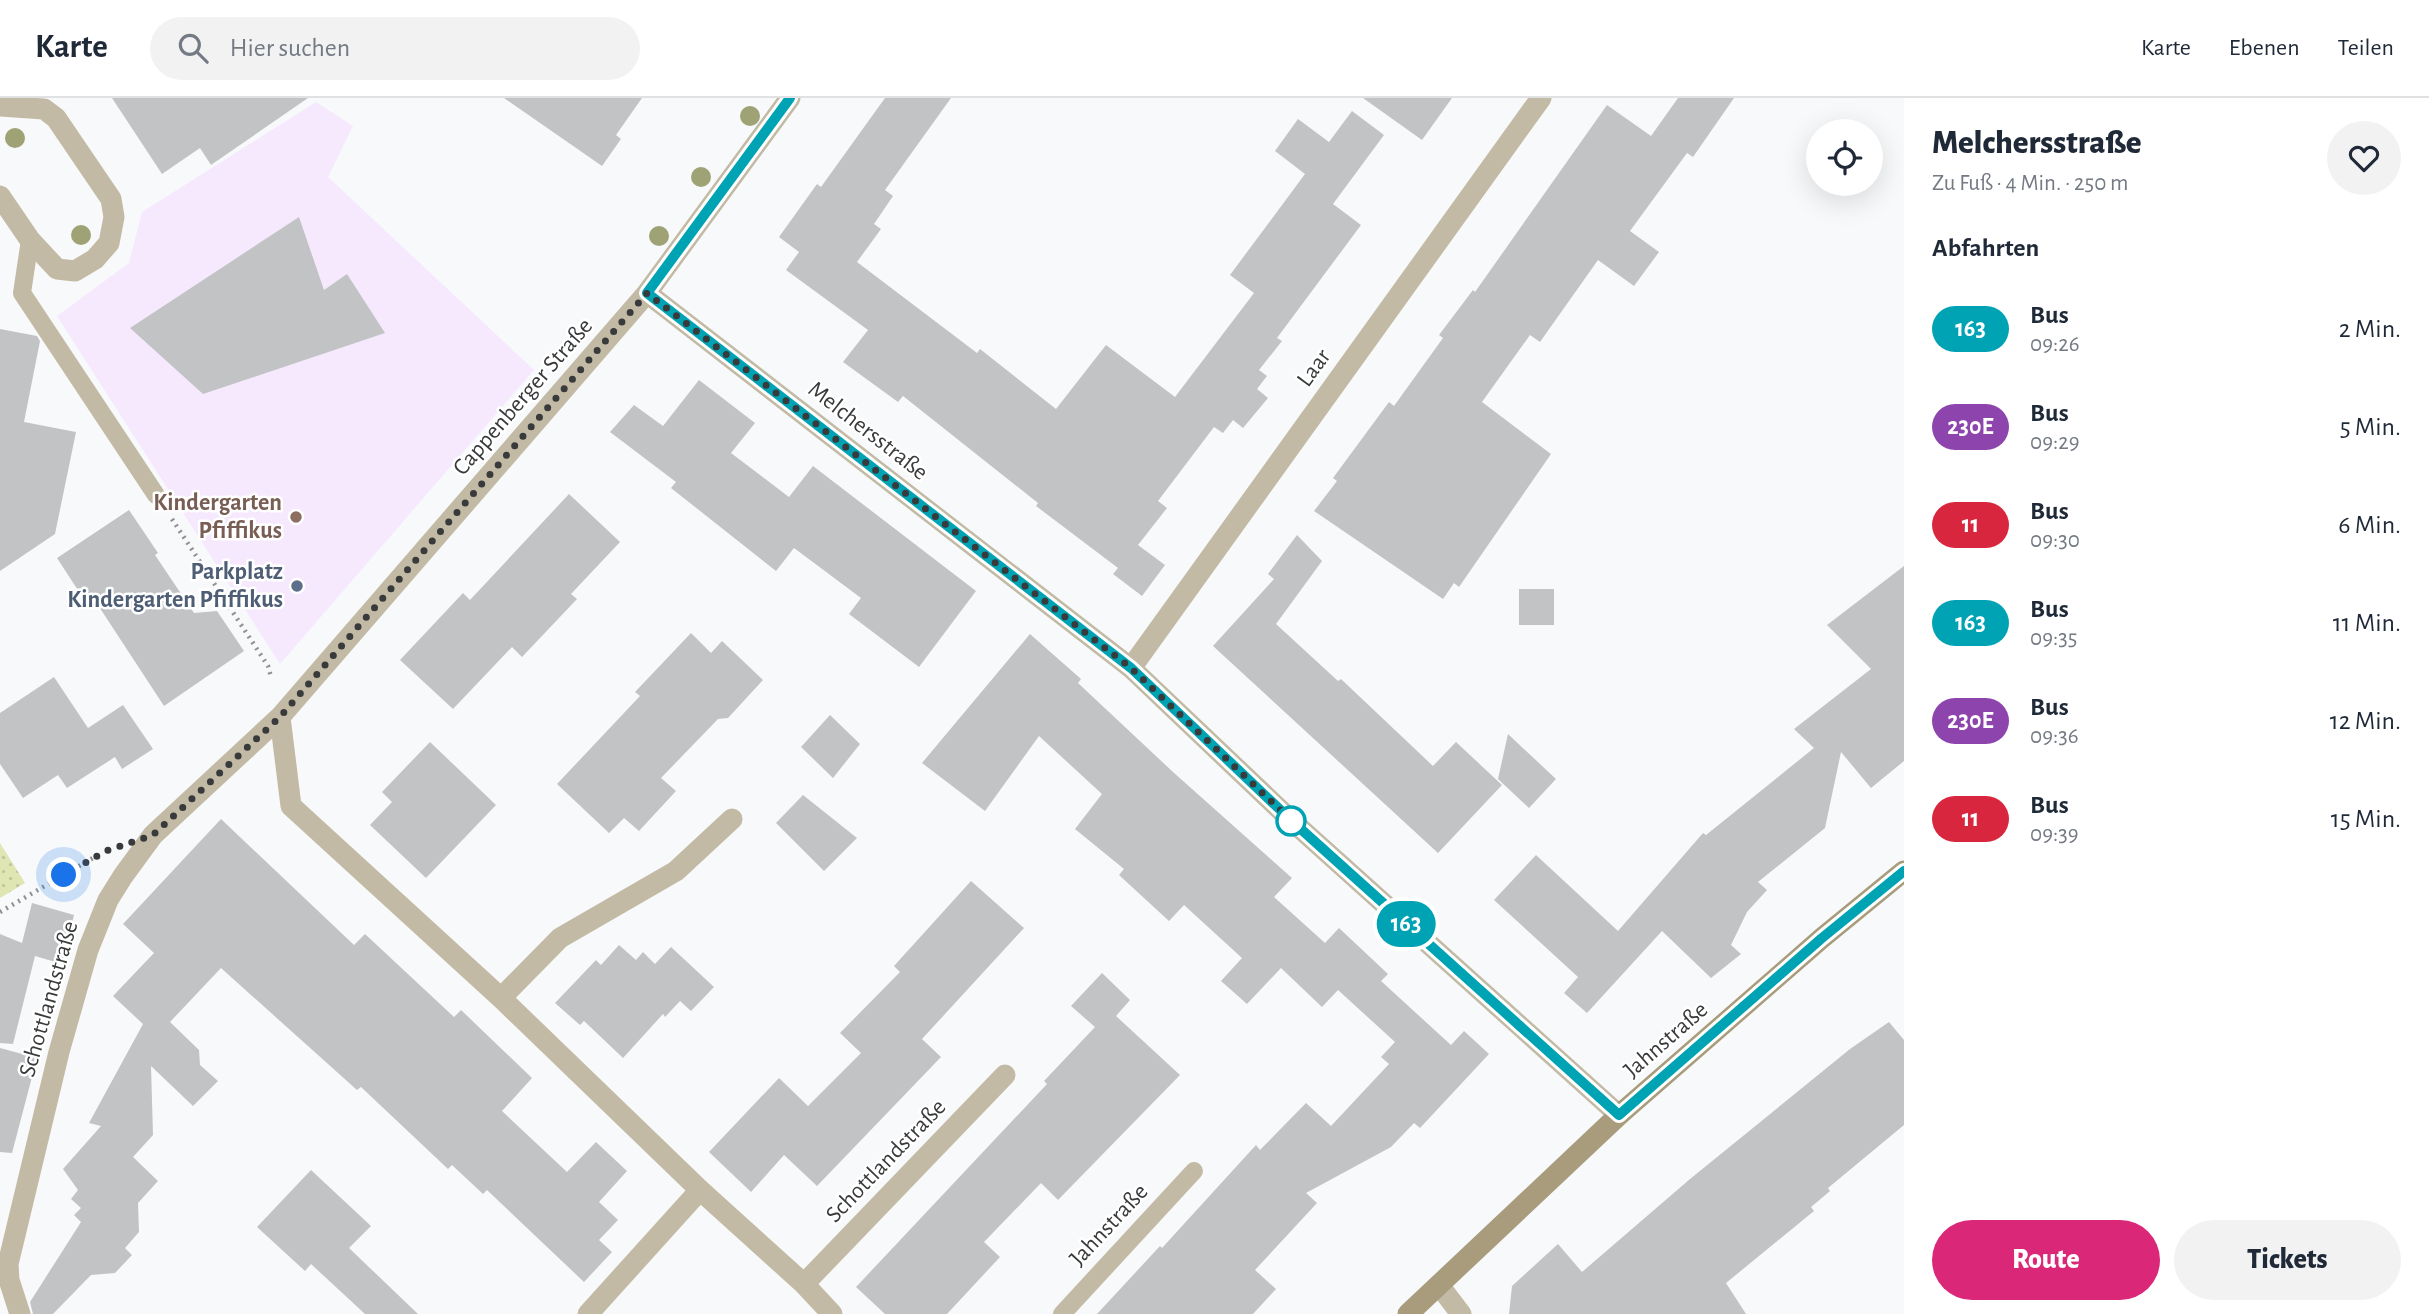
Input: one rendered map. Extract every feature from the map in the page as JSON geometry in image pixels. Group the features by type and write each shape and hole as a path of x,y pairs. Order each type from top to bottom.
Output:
{"street":[{"name":"Cappenberger Straße","path":"280,717 647,293 790,98"},
{"name":"Laar","path":"1131,668 1541,98"},
{"path":"0,106 44,110 56,118 111,199 114,217 110,243 96,259 75,271 57,269 30,240 0,198"},
{"name":"Melchersstraße","path":"647,293 1131,668 1293,822 1619,1115"},
{"path":"280,717 291,806 501,998 700,1190 804,1284 832,1314"},
{"name":"Schottlandstraße","path":"20,1314 9,1280 8,1264 63,1039 88,950 108,900 153,835 280,717"},
{"path":"501,998 560,938 676,871 732,819"},
{"name":"Jahnstraße","path":"1408,1314 1619,1115 1822,938 1904,871"},
{"name":"Schottlandstraße","path":"804,1284 1005,1075"},
{"path":"588,1314 700,1190"},
{"path":"1439,1285 1461,1314"}],"lane":[{"path":"30,240 22,293 156,495"},
{"name":"Jahnstraße","path":"1062,1314 1194,1171"}],"path":[{"path":"156,495 268,666 280,717"},
{"path":"0,912 94,858"}],"shaded area":[{"name":"Kindergarten Pfiffikus","path":"316,102 353,126 328,177 534,370 280,664 57,316 129,263 142,212"}],"green space":[{"path":"0,843 25,883 0,898"}],"building":[{"path":"112,98 308,98 211,165 200,148 162,174"},
{"path":"504,98 642,98 616,135 621,139 602,166"},
{"path":"885,98 951,98 885,190 893,196 874,224 881,229 857,262 977,353 980,349 1056,409 1106,345 1175,397 1254,293 1230,275 1305,174 1275,151 1298,119 1329,142 1352,111 1384,135 1333,204 1361,225 1277,338 1282,341 1259,370 1267,376 1257,389 1268,398 1243,428 1233,420 1223,433 1214,427 1158,501 1167,508 1138,545 1165,565 1142,596 1113,574 1118,568 1036,506 1038,503 903,396 898,402 843,362 868,330 786,270 799,252 779,237 817,184 821,187"},
{"path":"1363,98 1452,98 1422,140"},
{"path":"1678,98 1734,98 1693,157 1687,153 1630,231 1659,252 1634,286 1598,260 1540,342 1530,335 1482,402 1551,454 1459,587 1454,583 1443,599 1314,511 1337,481 1333,478 1389,402 1394,406 1443,338 1439,335 1473,290 1475,292 1607,105 1651,136"},
{"path":"299,217 324,290 347,274 385,333 203,394 130,328"},
{"path":"0,329 37,336 40,341 24,422 76,432 55,534 0,571"},
{"path":"699,380 755,423 731,453 789,497 813,466 976,591 919,667 849,614 861,598 794,548 776,571 671,488 676,482 610,432 634,405 663,426"},
{"path":"569,494 620,542 571,594 577,599 522,657 512,647 453,709 400,660 463,593 470,600"},
{"path":"129,510 194,613 217,611 244,651 164,706 92,596 85,601 57,558"},
{"path":"1297,535 1322,561 1276,624 1338,681 1341,679 1433,766 1456,742 1502,785 1438,853 1213,646 1274,579 1268,574"},
{"path":"1904,566 1904,761 1871,788 1841,752 1825,828 1758,882 1767,890 1747,912 1731,945 1741,954 1711,978 1662,931 1587,1013 1564,993 1578,977 1494,900 1536,855 1618,931 1703,833 1706,835 1814,748 1794,729 1871,669 1827,625"},
{"path":"1519,589 1554,589 1554,625 1519,625"},
{"path":"691,633 711,653 722,641 763,680 728,718 718,719 661,778 676,791 639,831 624,818 609,833 557,784 640,696 635,692"},
{"path":"1030,634 1081,679 1078,683 1173,772 1292,878 1274,897 1325,943 1339,928 1388,974 1381,981 1451,1045 1464,1031 1489,1054 1420,1128 1414,1123 1391,1147 1306,1193 1317,1203 1255,1270 1276,1289 1253,1314 1097,1314 1160,1246 1162,1248 1256,1145 1260,1150 1306,1103 1331,1126 1389,1064 1381,1057 1395,1042 1338,990 1322,1007 1281,968 1247,1004 1221,981 1242,958 1184,905 1169,921 1119,875 1124,869 1075,829 1102,794 1039,736 985,811 922,763"},
{"path":"54,677 88,728 123,705 153,749 122,769 115,757 67,788 58,775 23,798 0,764 0,713"},
{"path":"830,715 860,744 833,778 801,747"},
{"path":"1508,734 1556,779 1529,808 1498,779"},
{"path":"430,742 496,805 426,878 370,825 392,802 382,792"},
{"path":"803,795 857,838 824,871 776,823"},
{"path":"221,819 354,945 365,934 454,1017 461,1010 532,1078 502,1111 567,1172 596,1142 627,1171 599,1202 618,1220 599,1240 612,1252 584,1282 487,1190 483,1194 452,1165 448,1169 361,1087 357,1090 221,968 170,1022 199,1050 200,1065 218,1081 193,1106 151,1066 153,1135 133,1157 158,1181 138,1203 139,1232 125,1248 132,1255 115,1273 91,1275 53,1314 33,1314 30,1302 81,1222 74,1215 81,1208 71,1199 78,1190 63,1169 101,1126 89,1123 143,1024 113,996 154,953 123,924"},
{"path":"971,881 1024,928 922,1039 941,1057 817,1186 784,1155 751,1192 709,1152 779,1078 808,1106 861,1053 840,1033 900,972 894,966"},
{"path":"32,903 74,915 62,964 35,956 13,1044 0,1043 0,934 22,943"},
{"path":"619,945 636,960 643,952 655,964 671,947 714,987 691,1011 680,1001 665,1017 663,1014 623,1058 584,1021 580,1025 555,1003 596,960 601,965"},
{"path":"1102,973 1130,1000 1116,1016 1180,1075 1058,1200 1041,1183 984,1242 1000,1257 947,1314 885,1314 856,1287 1047,1084 1044,1081 1095,1027 1071,1006"},
{"path":"1889,1022 1904,1040 1904,1125 1828,1188 1830,1191 1811,1207 1814,1211 1726,1283 1746,1314 1509,1314 1512,1286 1558,1244 1582,1272 1690,1179 1850,1049"},
{"path":"0,1048 37,1058 12,1153 0,1152"},
{"path":"311,1170 371,1226 349,1248 418,1314 365,1314 311,1264 305,1271 257,1227"}],"bus line":[{"name":"163","path":"790,98 647,293 1131,668 1364,888 1619,1115 1822,938 1904,871"}],"place":[{"name":"Kindergarten Pfiffikus","path":"296,517"},
{"name":"Parkplatz Kindergarten Pfiffikus","path":"297,586"}],"route":[{"path":"64,875 106,851 153,835 280,717 647,293 1131,668 1293,822 1291,821"}]}
